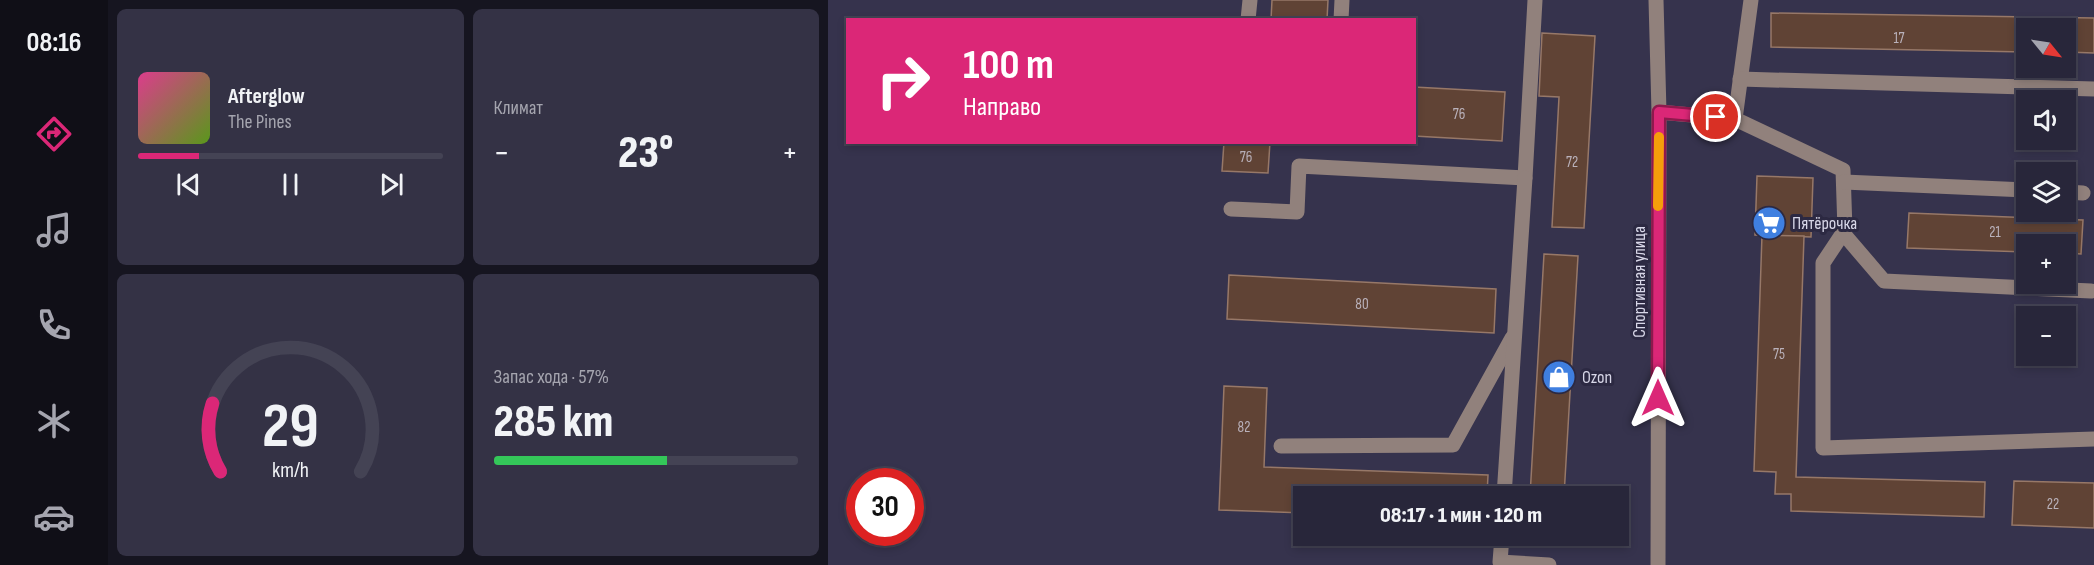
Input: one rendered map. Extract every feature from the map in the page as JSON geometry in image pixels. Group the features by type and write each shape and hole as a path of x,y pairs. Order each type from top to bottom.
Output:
{"street":[{"path":"1248,18 1250,0"},
{"path":"1341,18 1342,0"},
{"path":"1505,486 1535,0"},
{"name":"Спортивная улица","path":"1656,0 1659,112 1658,565"},
{"path":"1735,119 1751,0"},
{"path":"1740,79 2094,89"},
{"path":"1659,112 1735,119 1843,170 1843,233 1823,263 1823,448 2094,439"},
{"path":"1231,209 1297,212 1299,166 1525,178"},
{"path":"1844,182 2016,190"},
{"path":"2076,193 2083,193"},
{"path":"1843,233 1884,280 2091,291"},
{"path":"1281,446 1454,444 1515,333"},
{"path":"1501,546 1500,562 1549,565"}],"building":[{"path":"1272,0 1328,0 1327,18 1271,18"},
{"path":"1771,13 2094,18 2094,53 2076,52 2076,18 2016,18 2016,52 1771,47"},
{"path":"1542,33 1595,36 1584,228 1552,227 1559,97 1539,96"},
{"path":"1416,87 1505,92 1502,141 1416,136"},
{"path":"1224,144 1270,144 1268,173 1222,171"},
{"path":"1757,176 1813,178 1811,237 1755,235"},
{"path":"1909,213 2016,217 2016,222 2083,220 2081,254 2076,254 2076,234 2016,234 2016,252 1907,248"},
{"path":"1762,235 1804,236 1796,477 1985,482 1984,517 1791,511 1791,494 1775,494 1776,472 1754,471"},
{"path":"1544,254 1578,256 1565,486 1531,486"},
{"path":"1229,275 1496,289 1494,333 1227,319"},
{"path":"1224,386 1267,388 1264,467 1488,475 1487,486 1293,486 1293,513 1219,510"},
{"path":"2014,481 2094,483 2094,528 2012,525"}],"slow traffic":[{"path":"1658,206 1659,137"}],"place":[{"name":"Пятёрочка","path":"1769,223"},
{"name":"Ozon","path":"1559,377"}],"route":[{"path":"1658,398 1659,112 1716,117"}]}
